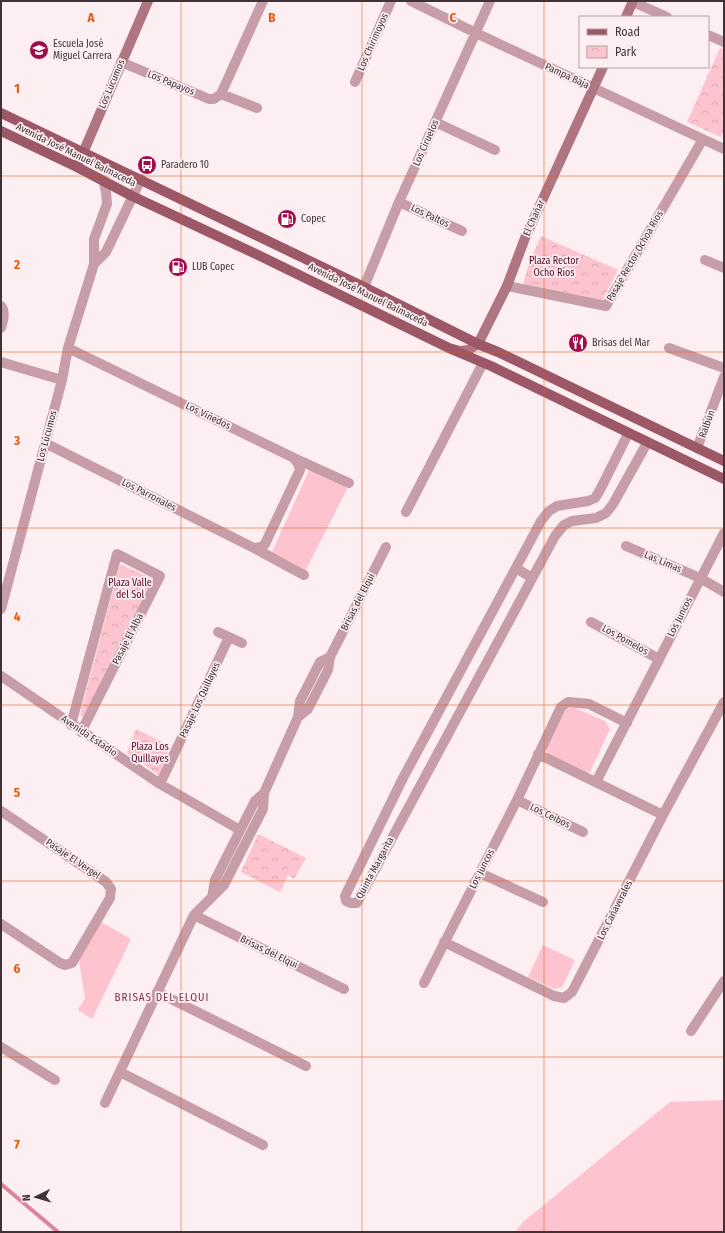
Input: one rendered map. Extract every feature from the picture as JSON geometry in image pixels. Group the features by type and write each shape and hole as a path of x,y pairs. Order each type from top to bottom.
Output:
{"main road":[{"name":"Avenida José Manuel Balmaceda","path":"1,113 141,179 478,344 498,352 724,460"},
{"name":"Avenida José Manuel Balmaceda","path":"1,131 77,167 132,196 724,479"}],"street":[{"name":"Los Lúcumos","path":"77,167 120,62 148,1"},
{"path":"221,94 263,1"},
{"name":"Los Chirimoyos","path":"355,82 391,1"},
{"name":"Pampa Baja","path":"411,1 724,149"},
{"name":"Los Ciruelos","path":"364,287 399,202 490,1"},
{"path":"626,16 633,2 665,16"},
{"path":"709,35 724,42"},
{"name":"Los Papayos","path":"120,62 210,99 214,99 221,94 257,108"},
{"name":"El Chañar","path":"478,344 507,286 525,238 603,68"},
{"path":"435,122 495,150"},
{"name":"Pasaje Rector Ochoa Ríos","path":"507,286 606,306 703,139"},
{"name":"Los Lúcumos","path":"94,264 106,252 141,179"},
{"name":"Los Lúcumos","path":"1,609 62,380 68,348 94,264 94,239 107,204 104,182"},
{"name":"Los Paltos","path":"399,202 462,231"},
{"path":"705,260 724,268"},
{"path":"1,306 3,309 4,318 1,328"},
{"path":"451,349 460,351 468,350 478,344"},
{"name":"Los Viñedos","path":"68,348 294,458 349,483"},
{"path":"669,348 724,368"},
{"path":"1,362 62,380"},
{"path":"406,512 483,363"},
{"name":"Ralbún","path":"697,448 724,379"},
{"name":"Quinta Margarita","path":"628,434 595,498 588,501 557,506 549,511 541,521 403,778 345,896 346,901 356,903 555,536 564,525 572,521 596,518 606,513 613,504 647,442"},
{"name":"Los Parronales","path":"45,443 254,548 304,575"},
{"path":"254,548 261,547 264,544 300,470 294,458"},
{"name":"Los Juncos","path":"596,782 724,533"},
{"name":"Las Limas","path":"626,546 700,578"},
{"name":"Brisas del Elqui","path":"105,1103 194,915 224,885 254,827 263,809 264,793 298,717 300,701 320,662 330,657 386,547"},
{"name":"Pasaje El Alba","path":"71,725 117,554 160,576 81,732"},
{"path":"516,568 532,578"},
{"path":"700,578 724,592"},
{"name":"Los Pomelos","path":"591,622 659,659"},
{"path":"218,632 242,643"},
{"name":"Pasaje Los Quillayes","path":"160,784 229,637"},
{"name":"Avenida Estadio","path":"1,676 81,732 160,784 240,830"},
{"path":"456,679 472,689"},
{"name":"Los Juncos","path":"424,983 517,800 561,707 568,702 589,704 627,723"},
{"name":"Los Cañaverales","path":"444,942 554,996 564,998 572,992 663,815 724,702"},
{"path":"538,754 663,815"},
{"path":"403,778 419,788"},
{"name":"Brisas del Elqui","path":"212,896 215,880 240,830 255,801 264,793"},
{"name":"Los Ceibos","path":"517,800 583,832"},
{"name":"Pasaje El Vergel","path":"1,810 106,882 111,889 110,898 72,963 65,965 60,963 1,924"},
{"path":"480,872 543,902"},
{"name":"Brisas del Elqui","path":"194,915 344,988"},
{"path":"691,1031 724,981"},
{"path":"157,992 306,1066"},
{"path":"1,1047 55,1080"},
{"path":"120,1072 262,1145"}],"green space":[{"path":"720,48 724,50 724,131 721,137 687,122"},
{"name":"Plaza Rector Ocho Ríos","path":"541,236 618,270 602,301 523,285 529,263"},
{"path":"310,468 348,487 306,570 272,552"},
{"name":"Plaza Valle del Sol","path":"120,564 153,579 85,718 80,715"},
{"path":"573,707 605,721 610,729 590,772 581,773 548,755 546,748 565,710"},
{"name":"Plaza Los Quillayes","path":"136,729 170,746 159,775 127,753"},
{"path":"258,834 306,858 294,879 288,875 280,892 241,872"},
{"path":"101,922 131,939 92,1019 78,1010 85,998 79,961"},
{"path":"543,945 575,960 562,987 554,989 528,977"},
{"path":"724,1100 724,1232 515,1232 523,1222 670,1102"}],"waterway":[{"path":"1,1184 58,1232"}],"place":[{"name":"Escuela José Miguel Carrera","path":"39,50"},
{"name":"Paradero 10","path":"147,165"},
{"name":"Copec","path":"287,219"},
{"name":"LUB Copec","path":"178,267"},
{"name":"Brisas del Mar","path":"578,343"}],"district":[{"name":"BRISAS DEL ELQUI","path":"162,997"}]}
